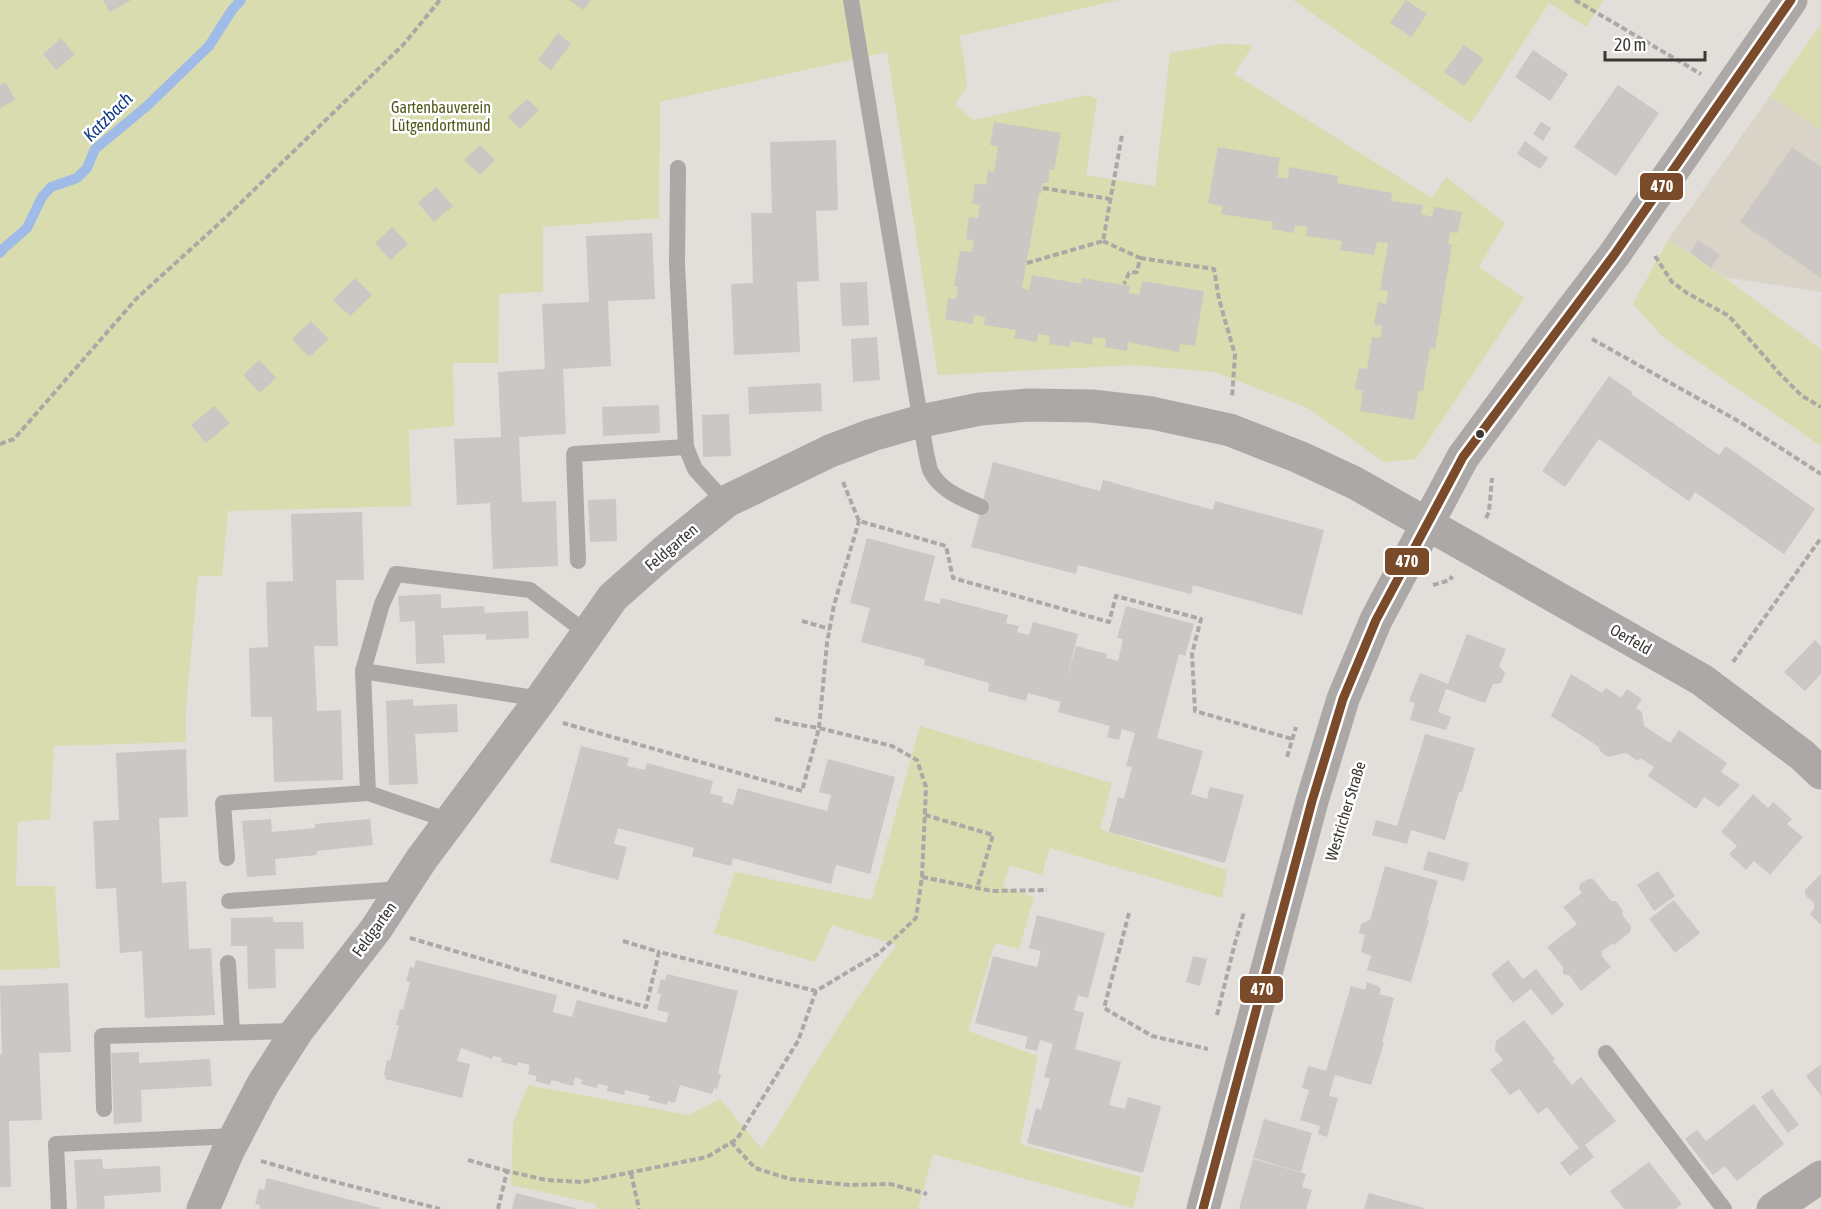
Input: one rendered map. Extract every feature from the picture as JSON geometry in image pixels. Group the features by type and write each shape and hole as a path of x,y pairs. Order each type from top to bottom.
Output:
{"street":[{"name":"Westricher Straße","path":"1203,1209 1311,801 1343,699 1376,620 1463,458 1614,255 1791,0"},
{"name":"Feldgarten","path":"202,1209 232,1143 263,1084 297,1031 376,929 421,860 536,707 613,597 725,502 830,451 872,435 921,421 980,409 1029,405 1092,406 1152,412 1230,430 1355,483 1428,525"},
{"name":"Oerfeld","path":"1428,525 1702,680 1802,755 1821,772"},
{"path":"1773,1209 1821,1177"}],"lane":[{"path":"851,0 931,471 941,486 981,507"},
{"path":"678,168 676,264 686,447 695,469 725,502"},
{"path":"578,561 574,454 686,447"},
{"path":"368,793 363,671 382,604 396,574 530,590 588,634"},
{"path":"363,671 536,707"},
{"path":"226,858 223,803 368,793 450,821"},
{"path":"229,901 403,889"},
{"path":"228,963 232,1032"},
{"path":"104,1109 102,1036 297,1031"},
{"path":"1606,1053 1724,1209"},
{"path":"59,1209 56,1144 232,1143"}],"path":[{"path":"0,444 14,440 137,298 223,220 403,45 440,0"},
{"path":"1575,0 1703,75"},
{"path":"1103,241 1122,135"},
{"path":"1043,188 1110,199"},
{"path":"1027,262 1103,241 1140,258 1214,269 1219,298 1235,355 1230,430"},
{"path":"1651,251 1672,282 1729,316 1779,373 1803,396 1821,407"},
{"path":"1124,284 1129,273 1137,272 1140,258"},
{"path":"1592,339 1740,422 1821,474"},
{"path":"536,707 802,791 819,728 834,605 860,521 830,451"},
{"path":"1428,587 1450,580 1489,512 1492,471 1463,458"},
{"path":"860,521 946,546 953,578 1109,622 1116,596 1201,619 1192,654 1195,711 1292,739"},
{"path":"1713,689 1821,538"},
{"path":"802,621 830,629"},
{"path":"468,1160 546,1180 583,1182 707,1157 737,1139 798,1041 816,991 878,954 915,918 922,878 926,787 917,760 892,746 775,718"},
{"path":"925,815 993,835 977,888"},
{"path":"922,878 992,891 1047,890"},
{"path":"1129,913 1104,1008 1152,1036 1209,1049"},
{"path":"376,929 646,1007 659,952"},
{"path":"622,942 816,991"},
{"path":"731,1142 755,1168 790,1179 850,1185 890,1184 927,1194"},
{"path":"232,1143 316,1177 440,1209"},
{"path":"498,1209 507,1171"},
{"path":"631,1173 639,1209"}],"shaded area":[{"path":"1770,96 1821,130 1821,292 1724,277 1668,240"}],"green space":[{"name":"Gartenbauverein Lütgendortmund","path":"0,0 1119,0 959,36 967,87 955,104 973,120 1087,95 1097,99 1086,175 1155,186 1170,53 1223,44 1253,45 1234,74 1432,198 1446,177 1505,223 1479,267 1524,298 1416,459 1384,462 1308,408 1215,372 1133,365 938,375 887,52 660,102 659,218 543,227 543,292 499,294 498,363 453,363 454,426 409,430 411,506 228,511 222,576 198,576 186,708 186,742 54,746 50,819 18,822 16,886 55,886 60,968 0,970"},
{"path":"1293,0 1604,0 1586,27 1549,3 1471,123"},
{"path":"1821,24 1821,130 1770,96"},
{"path":"1668,240 1724,277 1821,349 1821,446 1664,338 1633,304"},
{"path":"920,726 1112,783 1100,829 1227,870 1222,898 1050,848 1042,875 1010,865 1003,887 1034,897 1019,949 995,943 968,1031 1038,1056 1020,1144 1141,1177 1133,1208 933,1154 918,1209 596,1209 597,1204 511,1185 513,1124 528,1085 688,1115 720,1099 762,1149 861,993 897,945 832,925 815,962 714,933 735,872 872,900"}],"building":[{"path":"103,0 131,0 110,12"},
{"path":"569,0 590,0 584,10"},
{"path":"1406,0 1427,14 1411,37 1390,23"},
{"path":"558,33 571,44 551,70 538,60"},
{"path":"61,38 75,54 56,70 43,54"},
{"path":"1464,45 1484,59 1464,86 1444,72"},
{"path":"1533,50 1568,74 1550,101 1515,77"},
{"path":"6,82 15,100 0,108 0,85"},
{"path":"1618,85 1659,113 1616,176 1574,147"},
{"path":"527,99 539,110 520,129 508,117"},
{"path":"994,122 1061,133 1054,170 1050,169 1048,183 1043,183 1041,194 1039,193 1022,288 1029,290 1032,275 1081,284 1082,278 1130,286 1129,293 1139,295 1142,281 1204,291 1195,346 1180,344 1178,352 1128,342 1127,351 1105,347 1106,339 1093,337 1092,345 1071,341 1070,347 1049,344 1050,336 1038,334 1037,342 1014,338 1016,330 984,325 985,317 974,315 973,324 945,319 948,298 956,299 958,287 954,286 960,251 972,252 974,240 966,239 969,217 978,218 980,205 972,204 975,183 986,185 988,171 994,172 998,146 990,145"},
{"path":"1541,122 1551,128 1543,141 1533,134"},
{"path":"836,140 838,210 816,211 819,281 797,282 800,352 734,355 731,284 753,283 751,213 772,213 770,142"},
{"path":"1525,141 1548,158 1540,169 1517,154"},
{"path":"480,145 495,160 480,175 464,160"},
{"path":"1218,147 1280,158 1277,177 1288,179 1289,167 1338,176 1337,183 1392,193 1391,201 1423,205 1421,214 1432,217 1434,207 1462,212 1458,233 1450,232 1448,244 1452,245 1435,349 1430,348 1423,391 1419,391 1414,420 1360,411 1363,391 1355,389 1359,368 1367,369 1372,337 1380,338 1382,326 1374,324 1378,302 1386,304 1388,291 1380,290 1388,243 1377,242 1374,255 1340,250 1342,241 1306,236 1308,227 1295,225 1294,233 1272,229 1273,222 1221,214 1223,206 1208,203"},
{"path":"1792,147 1821,167 1821,278 1740,222"},
{"path":"436,187 453,206 434,222 418,203"},
{"path":"392,227 408,244 390,260 375,243"},
{"path":"652,233 655,299 608,301 611,366 563,369 566,434 519,437 522,502 556,501 558,566 493,569 490,503 457,505 454,439 501,437 498,372 545,369 542,304 589,302 586,236"},
{"path":"1698,240 1720,255 1711,268 1690,252"},
{"path":"355,278 372,295 350,316 333,300"},
{"path":"867,282 869,325 842,326 840,283"},
{"path":"311,321 329,339 309,357 292,339"},
{"path":"877,337 880,380 853,382 851,339"},
{"path":"259,360 276,378 260,393 243,375"},
{"path":"1609,376 1719,455 1726,446 1815,509 1784,554 1695,492 1689,501 1599,439 1565,487 1542,471"},
{"path":"821,383 822,411 749,414 748,387"},
{"path":"659,405 660,433 603,436 602,407"},
{"path":"214,406 230,423 206,443 191,425"},
{"path":"729,414 731,456 703,457 702,415"},
{"path":"993,462 1100,491 1103,480 1213,510 1215,501 1324,530 1302,615 1193,585 1191,594 1078,565 1076,574 971,547"},
{"path":"616,499 617,541 590,542 588,500"},
{"path":"362,512 364,580 336,580 338,646 314,646 317,711 341,710 343,780 274,782 272,717 251,717 249,648 268,647 266,582 293,581 291,514"},
{"path":"867,538 935,556 924,600 940,604 941,598 1008,615 1006,623 1019,626 1017,632 1029,635 1033,622 1078,634 1066,680 1076,646 1107,654 1106,658 1118,661 1123,639 1117,638 1126,606 1194,624 1185,656 1179,654 1157,738 1203,751 1191,794 1207,799 1210,787 1244,795 1225,863 1109,832 1118,797 1124,799 1132,767 1126,766 1135,733 1122,729 1119,740 1107,737 1110,726 1058,712 1061,702 1028,693 1026,701 988,691 989,683 924,665 925,659 861,642 870,608 850,603"},
{"path":"441,594 441,608 484,606 485,613 528,611 529,638 486,640 486,634 443,635 445,663 416,664 415,621 400,622 398,596"},
{"path":"1467,634 1506,649 1499,666 1505,673 1501,683 1493,684 1485,703 1446,689 1438,712 1451,717 1446,730 1410,720 1415,703 1409,701 1420,673 1448,684"},
{"path":"1815,640 1821,646 1821,674 1805,691 1784,672"},
{"path":"1571,674 1602,693 1606,688 1621,698 1627,689 1642,699 1636,708 1642,712 1644,726 1670,743 1679,730 1727,763 1721,772 1740,785 1719,807 1704,797 1696,809 1648,776 1654,767 1640,758 1638,761 1626,753 1608,757 1600,751 1599,747 1551,716"},
{"path":"413,699 413,706 457,704 458,732 415,734 418,784 389,785 386,701"},
{"path":"1425,734 1475,748 1445,840 1411,830 1407,844 1372,835 1376,820 1397,826"},
{"path":"581,746 629,758 627,766 645,770 647,763 713,781 710,793 723,797 722,802 733,805 738,788 827,811 831,795 819,792 828,759 895,777 870,874 836,865 831,884 733,858 731,866 692,856 694,848 618,828 614,844 627,847 618,880 550,862"},
{"path":"186,749 188,817 159,818 162,883 186,881 189,949 211,948 215,1015 145,1018 142,951 120,953 116,888 96,889 93,821 119,820 116,753"},
{"path":"1753,794 1768,808 1773,802 1792,819 1787,824 1803,837 1770,875 1754,861 1746,870 1729,854 1737,846 1721,832"},
{"path":"271,819 272,832 315,828 315,824 370,819 373,845 317,851 317,855 275,859 276,875 247,877 242,821"},
{"path":"1428,851 1469,863 1464,881 1423,870"},
{"path":"1385,866 1438,881 1411,982 1367,970 1371,956 1361,952 1365,935 1359,933 1361,924 1370,920"},
{"path":"1658,871 1675,896 1654,911 1637,885"},
{"path":"1821,874 1821,925 1810,914 1814,909 1814,903 1805,895 1805,890"},
{"path":"1593,879 1611,901 1616,901 1623,911 1622,915 1631,926 1630,932 1601,952 1611,967 1581,991 1569,975 1563,974 1563,967 1547,947 1577,924 1563,907 1582,893 1579,889 1580,884"},
{"path":"1674,900 1700,933 1675,953 1649,919"},
{"path":"1037,915 1105,933 1088,998 1078,995 1074,1010 1084,1013 1075,1049 1121,1062 1109,1105 1125,1109 1128,1097 1161,1106 1143,1173 1027,1143 1036,1108 1041,1110 1050,1079 1044,1077 1053,1044 1040,1040 1037,1051 1025,1048 1028,1037 975,1023 993,956 1037,967 1041,951 1029,948"},
{"path":"273,917 273,922 303,922 304,949 275,949 276,988 248,989 247,946 231,946 231,918"},
{"path":"1193,956 1207,959 1200,986 1186,982"},
{"path":"416,960 557,995 553,1012 572,1017 577,1000 666,1023 669,1013 657,1010 661,994 657,994 661,979 665,980 667,974 738,991 718,1073 721,1075 717,1089 714,1088 712,1094 680,1085 675,1103 668,1101 667,1105 648,1100 650,1096 625,1090 624,1095 607,1091 608,1086 598,1084 597,1088 581,1084 582,1080 575,1077 573,1086 551,1080 550,1085 535,1081 537,1076 528,1074 530,1065 518,1062 517,1066 501,1062 502,1058 493,1056 492,1059 461,1048 457,1061 470,1064 462,1098 385,1079 387,1060 390,1061 399,1025 396,1025 400,1009 403,1010 410,982 406,981 410,967 414,968"},
{"path":"1508,960 1523,979 1536,969 1564,1005 1552,1015 1531,989 1513,1003 1491,974"},
{"path":"1367,982 1378,986 1381,990 1379,994 1394,998 1382,1043 1384,1043 1371,1085 1335,1075 1329,1096 1338,1098 1327,1137 1318,1134 1320,1126 1300,1120 1309,1090 1302,1088 1308,1066 1326,1071 1351,986 1365,990"},
{"path":"68,983 71,1052 39,1053 42,1120 9,1121 11,1187 0,1187 0,1054 2,1054 0,986"},
{"path":"1524,1020 1572,1085 1581,1077 1616,1121 1585,1145 1594,1157 1570,1176 1560,1163 1579,1148 1547,1107 1538,1114 1519,1089 1510,1095 1490,1070 1503,1060 1495,1050 1496,1041"},
{"path":"139,1052 139,1063 210,1059 212,1086 141,1090 142,1122 114,1124 111,1053"},
{"path":"1821,1064 1821,1096 1806,1076"},
{"path":"1772,1089 1799,1125 1788,1133 1761,1097"},
{"path":"1754,1104 1784,1144 1737,1181 1725,1166 1713,1175 1685,1139 1697,1130 1706,1141"},
{"path":"1264,1119 1312,1133 1301,1172 1253,1158"},
{"path":"102,1159 103,1169 160,1166 161,1192 104,1196 105,1209 77,1209 74,1160"},
{"path":"1253,1159 1306,1174 1302,1187 1312,1190 1306,1209 1239,1209"},
{"path":"1649,1162 1682,1204 1675,1209 1624,1209 1610,1191"},
{"path":"267,1178 381,1209 259,1209 260,1205 255,1204 259,1189 264,1190"},
{"path":"516,1193 575,1208 575,1209 512,1209"},
{"path":"1369,1193 1424,1208 1424,1209 1364,1209"}],"waterway":[{"name":"Katzbach","path":"0,253 27,228 42,197 51,187 77,178 87,168 95,149 147,106 209,46 241,0"}],"transit line":[{"name":"470","path":"1203,1209 1312,801 1343,699 1376,620 1463,457 1614,255 1791,0"}]}
